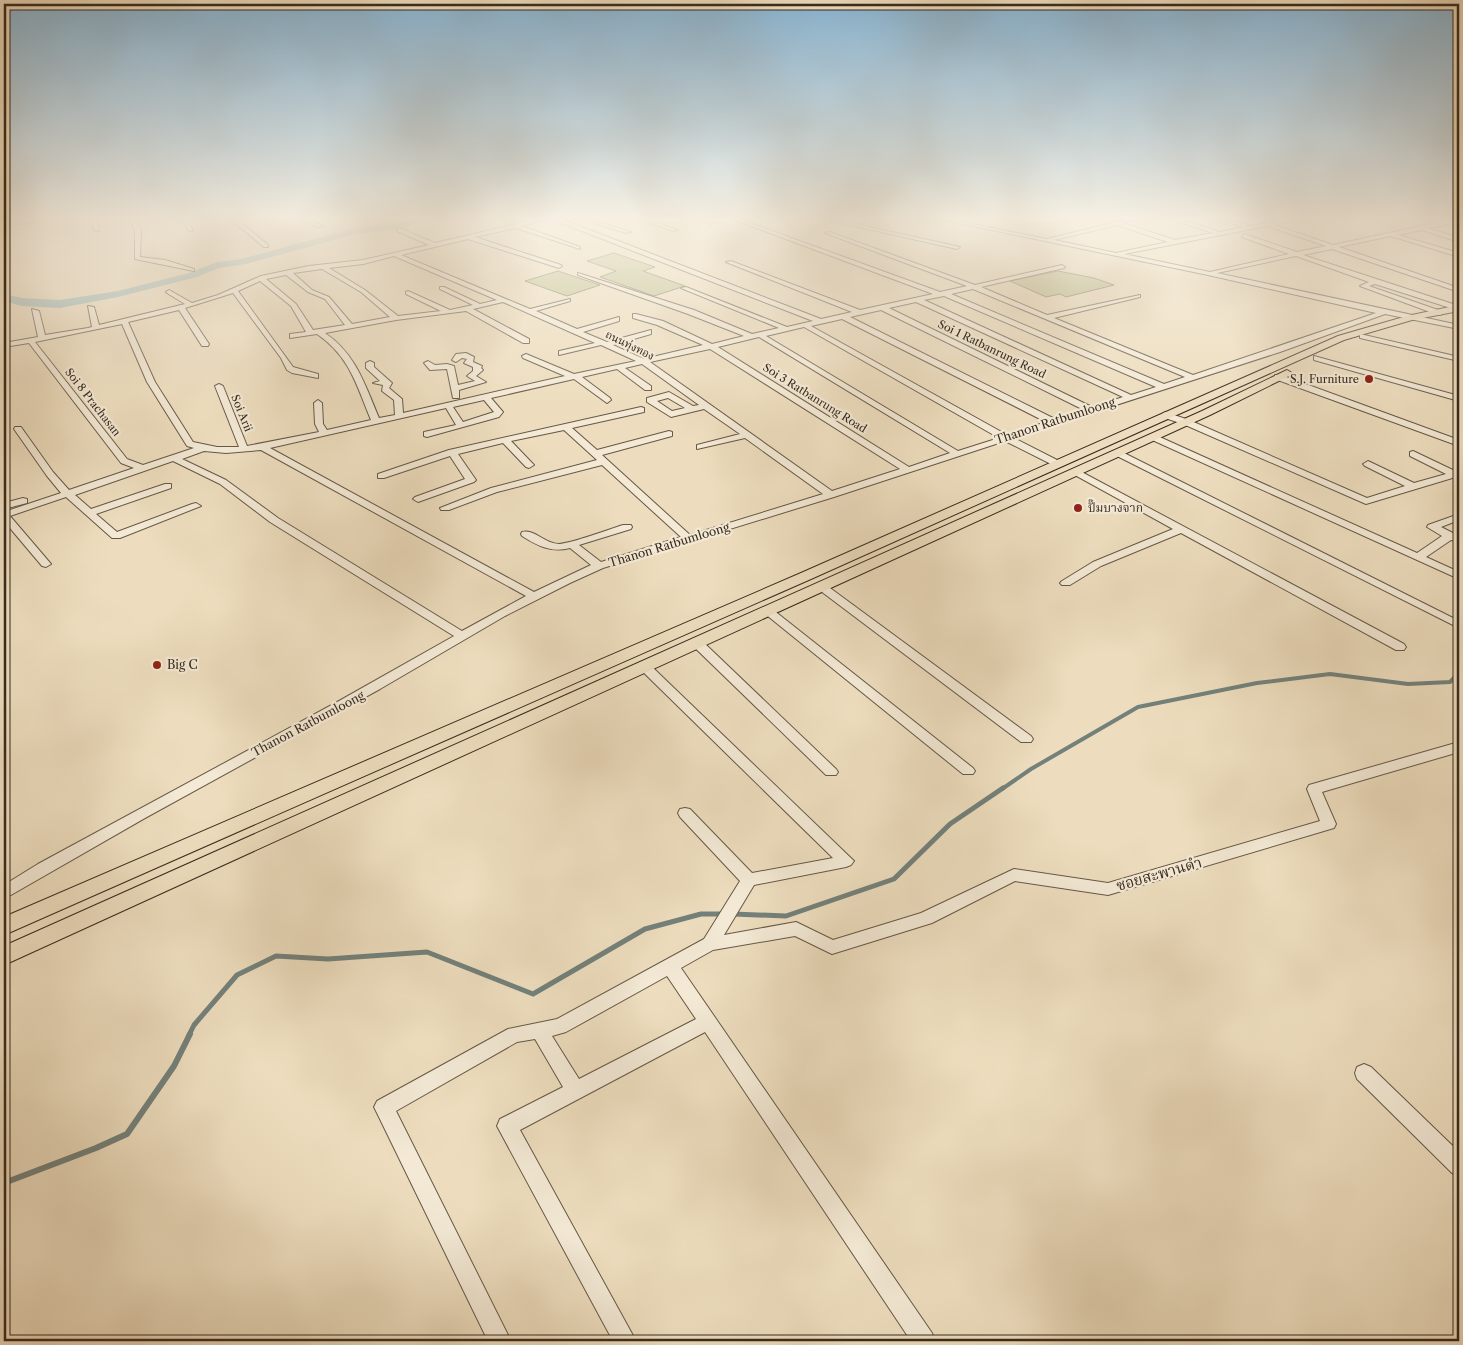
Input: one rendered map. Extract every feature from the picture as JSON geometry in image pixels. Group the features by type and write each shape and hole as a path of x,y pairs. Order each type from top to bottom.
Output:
{"main road":[{"path":"4,956 1186,422 1370,332 1410,318 1458,308"},
{"path":"4,926 806,576 1340,338 1370,332"},
{"path":"806,576 822,587"}],"street":[{"path":"4,345 96,328 181,308 234,290 257,280"},
{"path":"263,280 294,305 314,331 334,343 352,364 376,421"},
{"path":"296,280 310,291 327,298 350,326"},
{"path":"345,280 363,291 396,318"},
{"name":"ถนนทุ่งทอง","path":"455,280 643,362 831,495"},
{"path":"597,280 756,336 957,454"},
{"path":"713,280 822,322"},
{"path":"775,280 861,313"},
{"path":"901,280 1030,330 1161,386"},
{"path":"955,280 1191,377"},
{"path":"124,322 131,333 151,382 190,444 201,449 228,451 262,447 822,322 1002,280"},
{"path":"1239,280 1459,327"},
{"path":"1369,280 1458,308"},
{"path":"1429,280 1459,290"},
{"path":"1375,282 1363,286 1438,312"},
{"path":"442,288 480,306"},
{"path":"684,288 787,329"},
{"path":"234,290 255,315 288,362 290,368 294,371 315,376"},
{"path":"169,292 191,305"},
{"path":"408,293 449,312"},
{"path":"1048,317 1138,296"},
{"path":"294,336 396,318 467,309 504,300"},
{"path":"529,311 568,300"},
{"path":"918,300 1129,396"},
{"path":"90,308 96,328"},
{"path":"181,308 205,344"},
{"name":"Soi 1 Ratbanrung Road","path":"883,308 1091,410"},
{"path":"467,309 526,341"},
{"path":"35,311 42,339"},
{"name":"Thanon Ratbumloong","path":"4,893 32,874 178,792 370,690 534,596 599,566 831,495 1129,396 1277,350 1385,312"},
{"name":"Soi 3 Ratbanrung Road","path":"636,316 660,323 711,346 908,470"},
{"path":"845,316 1053,422"},
{"path":"576,332 616,319"},
{"path":"805,325 1056,464"},
{"path":"1001,338 1030,330"},
{"path":"562,354 648,332"},
{"path":"1370,332 1459,359"},
{"path":"1318,335 1340,338"},
{"name":"Soi 8 Prachasan","path":"31,341 124,461 143,469"},
{"path":"1277,350 1290,360"},
{"path":"455,388 482,382 471,376 479,370 476,369 478,366 468,363 471,359 466,356 459,356 456,360"},
{"path":"526,356 575,377 607,400"},
{"path":"1317,358 1439,391 1459,399"},
{"path":"370,363 370,368 388,383"},
{"path":"428,363 433,368 447,366 451,368 458,403"},
{"path":"619,367 648,388"},
{"path":"1278,377 1459,443"},
{"path":"377,383 388,383"},
{"path":"388,383 385,389 398,398 399,416"},
{"name":"Soi Arii","path":"219,386 244,449"},
{"path":"427,434 496,415 499,412 486,396"},
{"path":"318,403 319,424 324,433"},
{"path":"448,405 460,426"},
{"path":"692,409 705,406"},
{"path":"380,476 452,452 641,410"},
{"path":"1165,416 1186,422 1366,501 1457,474"},
{"path":"565,426 602,462 664,514 689,539"},
{"path":"18,429 50,474 68,493 116,536 196,506"},
{"path":"594,454 669,434"},
{"path":"700,447 746,435"},
{"path":"1153,437 1459,576"},
{"path":"505,440 529,465"},
{"path":"262,447 534,596"},
{"path":"46,564 4,515 201,449"},
{"path":"418,499 471,480 452,452"},
{"path":"1118,453 1459,625"},
{"path":"1413,454 1457,474"},
{"path":"173,458 223,482 274,520 462,636"},
{"path":"445,508 494,490 602,462"},
{"path":"1368,464 1414,487"},
{"path":"1076,472 1400,647"},
{"path":"91,512 168,486"},
{"path":"4,506 68,493"},
{"path":"1454,537 1432,527 1459,518"},
{"path":"526,534 546,546 561,547 627,527"},
{"path":"1066,583 1097,564 1182,529"},
{"path":"1418,557 1454,537"},
{"path":"572,544 599,566"},
{"path":"822,587 1026,739"},
{"path":"768,611 968,770"},
{"path":"697,643 831,772"},
{"path":"645,666 846,861 749,880 710,944"},
{"name":"ซอยสะพานดำ","path":"500,1341 384,1107 514,1035 560,1026 710,944 796,929 832,947 926,918 1014,875 1108,889 1329,824 1314,789 1459,747"},
{"path":"685,813 749,880"},
{"path":"670,966 924,1341"},
{"path":"624,1341 507,1126 709,1021"},
{"path":"539,1030 575,1090"},
{"path":"1364,1073 1459,1166"}],"green space":[{"path":"584,280 600,285 567,296 525,281"},
{"path":"608,280 668,280 685,286 654,296"},
{"path":"1099,280 1114,285 1066,297 1060,294 1046,297 1010,281"}],"waterway":[{"path":"4,298 22,302 60,304 118,294 174,280"},
{"path":"1002,789 1031,769 1138,707 1257,683 1330,674 1408,684 1450,682 1459,673"},
{"path":"733,914 786,916 894,879 950,824 1003,788"},
{"path":"189,1035 194,1025 237,975 276,956 328,959 427,952 533,994 645,929 701,914 724,914"},
{"path":"4,1183 96,1148 127,1134 174,1066 190,1034"}],"place":[{"name":"S.J. Furniture","path":"1369,379"},
{"name":"ปั๊มบางจาก","path":"1078,508"},
{"name":"Big C","path":"157,665"}]}
